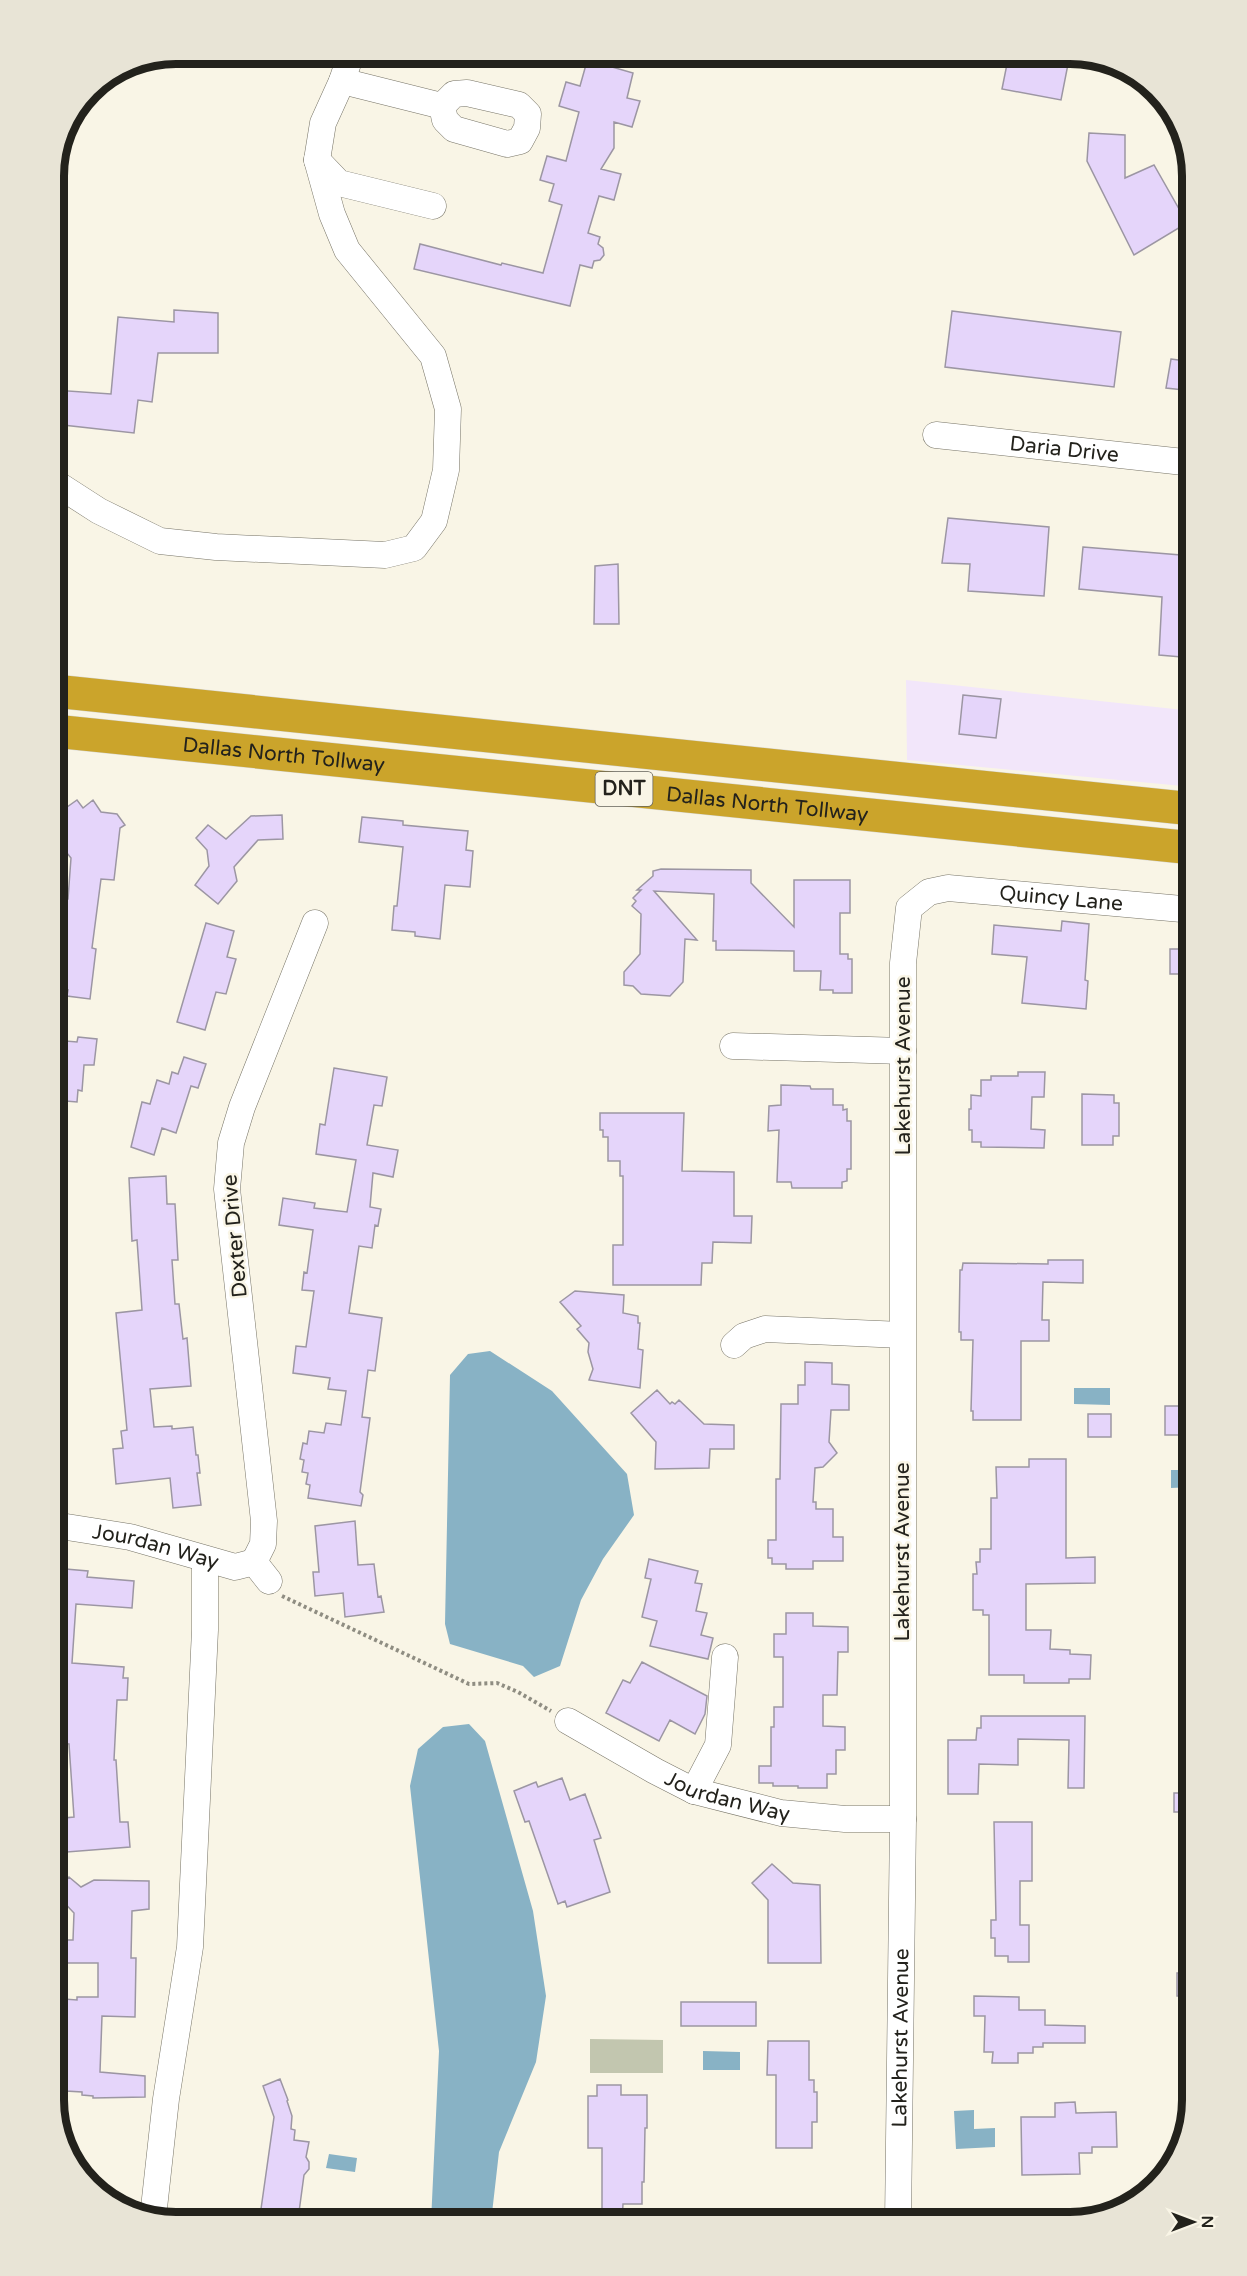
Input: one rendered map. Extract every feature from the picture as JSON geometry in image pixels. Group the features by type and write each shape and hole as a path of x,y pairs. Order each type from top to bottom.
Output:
{"highway":[{"name":"Dallas North Tollway","path":"65,692 1182,808"},
{"name":"Dallas North Tollway","path":"65,732 1182,847"}],"street":[{"path":"65,489 99,511 160,541 216,547 385,555 414,549 434,521 446,470 448,410 433,356 347,250 332,214 316,160 323,123 348,64"},
{"path":"342,81 442,106"},
{"path":"316,160 339,183 433,206"},
{"name":"Daria Drive","path":"936,435 1182,462"},
{"name":"Quincy Lane","path":"929,892 948,888 1182,909"},
{"name":"Lakehurst Avenue","path":"898,2212 903,1819 903,963 909,908 929,892"},
{"name":"Dexter Drive","path":"261,1571 264,1521 227,1189 231,1143 242,1107 315,923"},
{"path":"733,1046 903,1051"},
{"path":"734,1345 744,1336 765,1329 902,1335"},
{"name":"Jourdan Way","path":"64,1527 130,1537 235,1567 261,1571"},
{"path":"154,2209 166,2100 190,1947 205,1630 205,1559"},
{"path":"694,1791 718,1745 725,1657"},
{"name":"Jourdan Way","path":"568,1721 694,1791 781,1813 845,1819 903,1819"}],"path":[{"path":"261,1571 268,1590 469,1684 497,1683 540,1705"}],"shaded area":[{"path":"906,680 1182,710 1182,786 907,760"}],"green space":[{"path":"590,2039 663,2040 663,2073 590,2073"}],"water":[{"path":"490,1351 552,1391 627,1474 634,1515 603,1559 581,1600 560,1666 534,1677 523,1666 450,1644 445,1624 450,1375 468,1354"},
{"path":"1074,1388 1110,1388 1110,1405 1074,1404"},
{"path":"1171,1470 1182,1470 1182,1488 1171,1488"},
{"path":"469,1724 485,1741 533,1911 546,1996 536,2062 499,2152 492,2211 432,2211 439,2051 410,1786 418,1749 443,1727"},
{"path":"703,2051 740,2052 740,2070 703,2070"},
{"path":"974,2110 974,2129 995,2128 995,2147 956,2149 954,2111"},
{"path":"329,2154 357,2158 355,2172 326,2168"}],"building":[{"path":"586,64 613,64 612,67 633,73 627,98 640,101 632,127 614,122 614,148 601,169 621,174 614,200 599,196 588,233 600,237 598,244 603,248 604,255 600,260 594,261 592,268 580,265 570,306 414,269 420,244 501,265 502,263 543,273 562,205 549,201 554,184 540,180 547,156 566,161 579,112 559,106 566,82 580,86"},
{"path":"1007,65 1068,65 1061,100 1002,89"},
{"path":"1089,133 1125,135 1125,178 1154,165 1182,214 1182,226 1134,255 1087,161"},
{"path":"174,310 218,313 218,353 158,353 152,402 138,400 134,433 65,425 65,391 111,394 118,317 174,322"},
{"path":"952,311 1121,332 1114,387 945,367"},
{"path":"1171,359 1182,360 1182,390 1166,388"},
{"path":"948,518 1049,527 1044,596 968,591 970,564 942,563"},
{"path":"1083,547 1182,555 1182,657 1159,655 1162,597 1079,589"},
{"path":"618,564 619,624 594,624 595,566"},
{"path":"963,695 1001,699 996,738 959,734"},
{"path":"77,800 83,808 93,800 101,812 117,814 125,825 120,828 114,880 101,879 92,948 96,949 90,999 67,996 68,990 65,990 65,899 68,899 71,858 65,850 65,804 67,807"},
{"path":"282,815 283,839 258,840 234,867 237,881 218,904 195,885 209,866 207,850 196,838 208,825 226,839 251,816"},
{"path":"362,817 403,821 403,825 468,831 466,850 473,851 470,887 445,885 440,939 415,936 415,932 392,930 394,906 397,906 403,847 359,842"},
{"path":"661,869 751,870 751,883 794,927 794,880 850,880 850,913 840,913 840,954 848,954 848,959 852,959 852,993 820,990 821,971 794,971 794,951 716,950 716,941 713,941 714,894 654,891 697,940 685,939 683,982 670,996 641,994 633,986 624,985 624,972 640,954 641,914 632,906 636,901 633,898 641,890 637,890 653,876 653,871"},
{"path":"1062,921 1089,924 1085,980 1088,981 1086,1009 1022,1003 1027,957 992,954 994,925 1061,931"},
{"path":"206,923 234,931 227,957 236,959 226,994 216,992 205,1030 177,1022"},
{"path":"1170,949 1182,949 1182,974 1170,974"},
{"path":"78,1037 97,1039 94,1065 84,1065 82,1091 78,1090 77,1102 65,1101 65,1041 77,1042"},
{"path":"184,1057 206,1064 198,1088 191,1086 176,1133 162,1128 154,1155 131,1147 142,1102 150,1104 157,1080 169,1084 172,1072 178,1074"},
{"path":"334,1068 387,1077 382,1106 374,1105 367,1145 398,1150 393,1177 373,1173 370,1207 381,1209 378,1226 375,1225 372,1248 359,1246 349,1313 382,1318 375,1371 368,1370 362,1417 370,1418 360,1492 363,1495 361,1506 308,1498 310,1485 306,1484 308,1473 302,1472 304,1460 300,1459 303,1443 307,1444 309,1431 324,1433 326,1423 341,1425 346,1391 328,1389 330,1378 293,1373 296,1346 306,1347 314,1291 302,1290 304,1272 307,1273 313,1230 279,1225 283,1198 315,1203 314,1208 347,1212 356,1160 316,1154 320,1124 325,1125"},
{"path":"1018,1072 1045,1072 1044,1097 1032,1097 1031,1129 1045,1130 1044,1148 981,1147 981,1142 972,1142 972,1130 969,1130 971,1095 981,1096 981,1080 991,1080 991,1076 1018,1076"},
{"path":"781,1085 833,1089 833,1105 843,1105 843,1110 847,1109 847,1121 851,1121 851,1169 847,1169 847,1181 842,1182 842,1188 792,1188 791,1182 777,1182 779,1130 768,1131 769,1106 781,1105"},
{"path":"1082,1094 1114,1095 1114,1103 1119,1103 1119,1136 1113,1136 1113,1145 1082,1145"},
{"path":"600,1113 684,1113 682,1171 734,1172 734,1216 752,1216 751,1243 713,1242 712,1263 702,1263 701,1285 613,1285 613,1245 623,1245 623,1176 620,1176 620,1161 608,1161 608,1137 603,1137 603,1130 600,1130"},
{"path":"166,1176 167,1204 175,1204 178,1260 172,1260 175,1304 179,1304 183,1339 187,1338 191,1386 150,1389 154,1427 172,1426 172,1429 193,1427 200,1473 197,1473 201,1505 173,1508 170,1478 116,1484 113,1449 123,1448 121,1431 127,1430 116,1313 142,1310 137,1240 132,1241 129,1178"},
{"path":"1048,1260 1083,1260 1083,1283 1043,1282 1042,1320 1049,1320 1049,1341 1021,1341 1021,1420 973,1420 973,1411 971,1411 973,1340 961,1340 961,1332 959,1332 960,1270 962,1270 963,1263 1048,1264"},
{"path":"575,1291 624,1295 623,1313 638,1316 638,1323 640,1323 638,1349 643,1350 640,1388 589,1380 593,1369 588,1352 589,1343 577,1329 581,1326 560,1302"},
{"path":"805,1362 832,1363 832,1384 849,1385 849,1410 831,1410 829,1442 837,1453 823,1467 815,1468 813,1502 816,1502 816,1509 833,1509 833,1537 843,1537 843,1561 813,1561 813,1569 786,1569 786,1564 772,1564 772,1558 768,1558 768,1540 776,1540 776,1479 780,1479 781,1404 798,1404 798,1385 805,1385"},
{"path":"657,1390 670,1404 672,1402 675,1404 679,1400 704,1424 734,1425 734,1449 710,1449 709,1468 655,1469 656,1442 631,1413"},
{"path":"1165,1406 1182,1406 1182,1435 1165,1435"},
{"path":"1088,1414 1111,1414 1111,1437 1088,1437"},
{"path":"1029,1459 1066,1459 1066,1558 1095,1557 1095,1583 1026,1584 1026,1630 1051,1630 1050,1649 1070,1650 1070,1654 1091,1655 1090,1679 1069,1679 1069,1683 1024,1683 1024,1675 989,1675 989,1615 983,1615 983,1610 973,1610 973,1574 977,1574 976,1562 980,1562 980,1549 991,1549 991,1498 997,1498 996,1467 1029,1467"},
{"path":"355,1521 358,1565 374,1564 378,1597 381,1596 384,1612 345,1617 343,1593 315,1596 313,1572 319,1572 315,1526"},
{"path":"649,1559 698,1571 695,1583 702,1584 696,1611 707,1613 701,1635 713,1638 708,1659 650,1646 657,1621 642,1617 651,1579 645,1578"},
{"path":"64,1569 88,1571 87,1577 134,1581 132,1608 76,1604 72,1663 124,1667 123,1678 128,1678 127,1700 117,1700 114,1760 116,1760 120,1822 128,1822 130,1847 67,1852 64,1818 74,1817 69,1744 64,1744"},
{"path":"786,1613 813,1613 813,1626 848,1627 848,1652 838,1652 837,1695 823,1695 823,1726 845,1727 845,1750 836,1750 836,1774 827,1774 827,1788 798,1788 798,1786 773,1786 773,1783 759,1783 759,1766 771,1766 771,1727 774,1727 774,1707 783,1707 783,1657 774,1657 774,1634 786,1634"},
{"path":"642,1662 707,1696 705,1714 695,1734 670,1720 659,1741 606,1713 623,1680 630,1683"},
{"path":"981,1716 1085,1716 1084,1788 1068,1788 1069,1740 1018,1739 1018,1765 979,1764 978,1794 948,1794 948,1740 976,1740 977,1728 981,1728"},
{"path":"562,1778 570,1800 585,1794 601,1838 594,1840 610,1892 567,1907 565,1901 558,1904 529,1821 525,1822 514,1791 536,1782 538,1787"},
{"path":"1174,1793 1182,1793 1182,1812 1174,1812"},
{"path":"994,1822 1032,1822 1032,1881 1020,1881 1020,1925 1029,1925 1029,1962 1008,1962 1008,1956 995,1956 995,1938 991,1938 991,1920 996,1920"},
{"path":"772,1864 793,1883 820,1885 821,1963 768,1963 768,1900 752,1883"},
{"path":"69,1877 81,1887 94,1880 149,1881 149,1909 132,1911 131,1958 136,1958 135,2017 102,2016 100,2072 145,2076 145,2097 93,2098 93,2096 82,2095 82,2092 66,2091 64,1999 98,1997 98,1963 67,1963 67,1940 73,1940 74,1913 64,1903 64,1883"},
{"path":"1177,1973 1182,1973 1182,1996 1177,1996"},
{"path":"974,1996 1019,1997 1019,2010 1045,2010 1045,2025 1085,2026 1085,2043 1043,2043 1043,2047 1033,2047 1033,2053 1018,2053 1018,2063 992,2063 993,2052 984,2052 985,2016 974,2016"},
{"path":"681,2002 756,2002 756,2026 681,2026"},
{"path":"768,2041 809,2041 809,2080 814,2080 814,2092 817,2092 817,2122 812,2122 812,2148 776,2148 776,2075 767,2075"},
{"path":"280,2079 292,2116 291,2129 295,2130 294,2140 309,2142 306,2157 309,2169 304,2175 299,2211 261,2209 274,2117 263,2086"},
{"path":"597,2085 621,2085 621,2095 647,2095 642,2204 623,2204 623,2212 602,2211 602,2148 588,2148 588,2096 597,2096"},
{"path":"1075,2102 1076,2113 1116,2112 1117,2147 1092,2147 1092,2153 1079,2153 1080,2174 1022,2175 1021,2117 1055,2117 1055,2103"}]}
